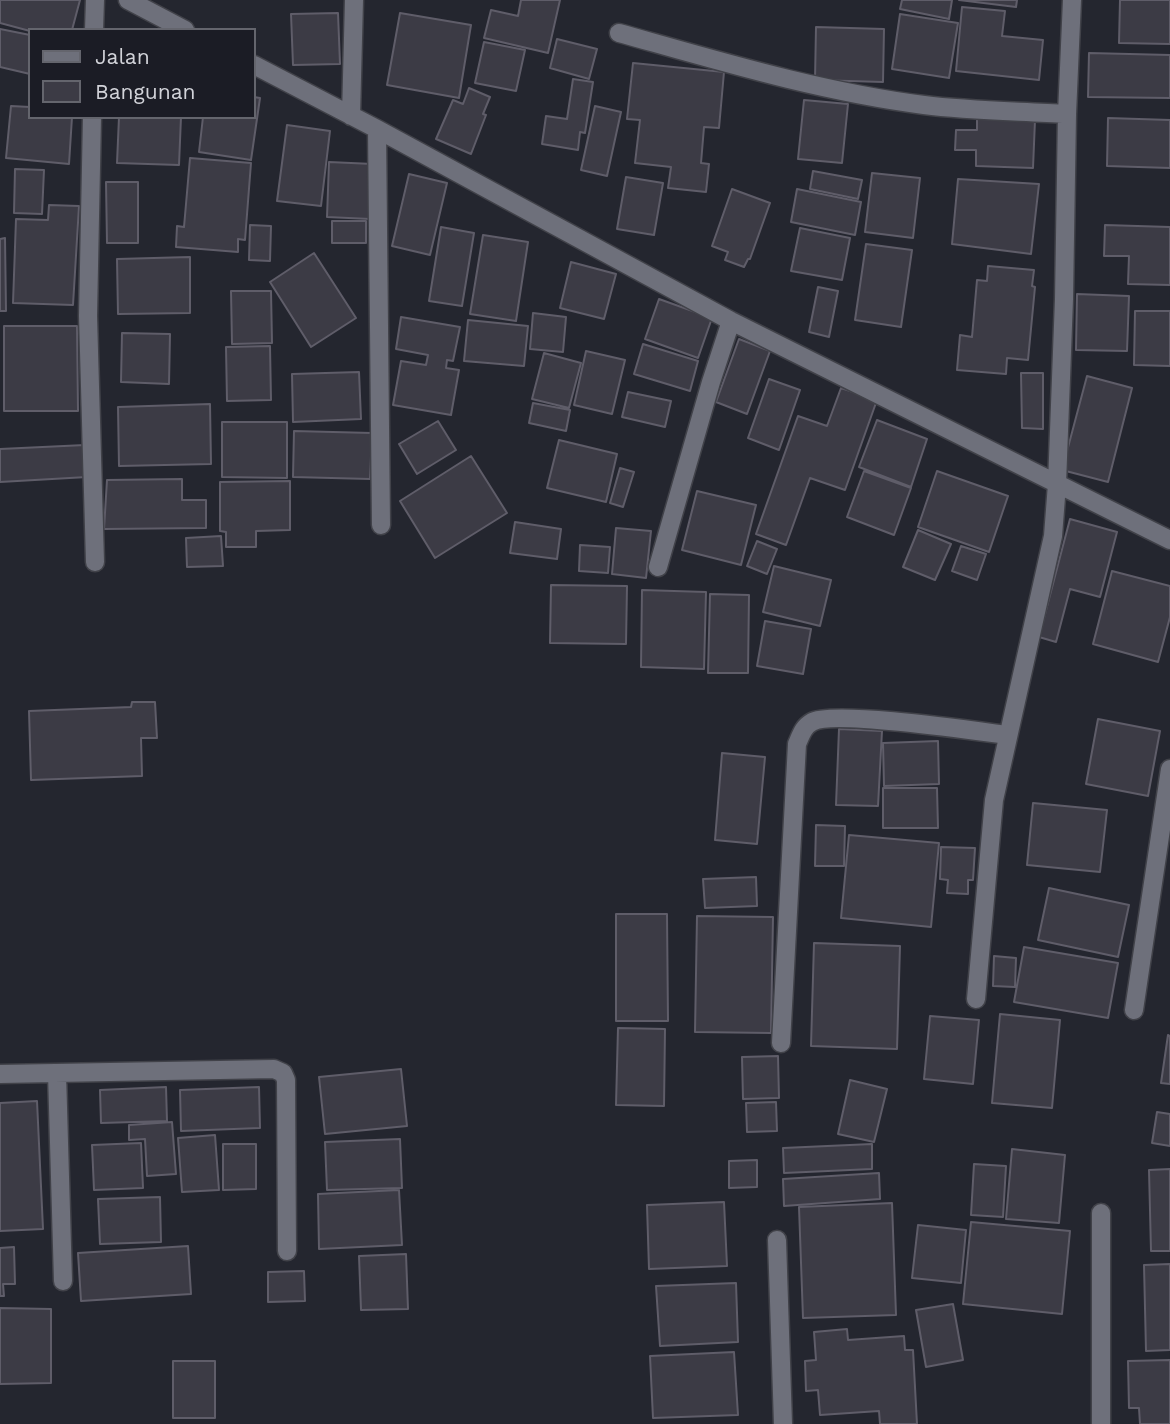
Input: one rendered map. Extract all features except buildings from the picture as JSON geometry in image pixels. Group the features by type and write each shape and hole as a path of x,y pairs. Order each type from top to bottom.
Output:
{"street":[{"path":"94,28 95,0"},
{"path":"128,0 181,28"},
{"path":"351,116 354,0"},
{"path":"976,999 994,800 1053,536 1058,484 1072,0"},
{"path":"619,33 714,60 842,91 925,105 1067,114"},
{"path":"256,66 731,321 1170,540"},
{"path":"92,119 88,316 95,562"},
{"path":"377,130 381,526"},
{"path":"658,567 731,321"},
{"path":"781,1043 797,744 803,729 814,721 828,718 1007,735"},
{"path":"1134,1010 1170,769"},
{"path":"0,1074 274,1069 283,1073 286,1080 287,1251"},
{"path":"57,1073 64,1281"},
{"path":"1101,1213 1101,1424"},
{"path":"777,1240 783,1424"}]}
